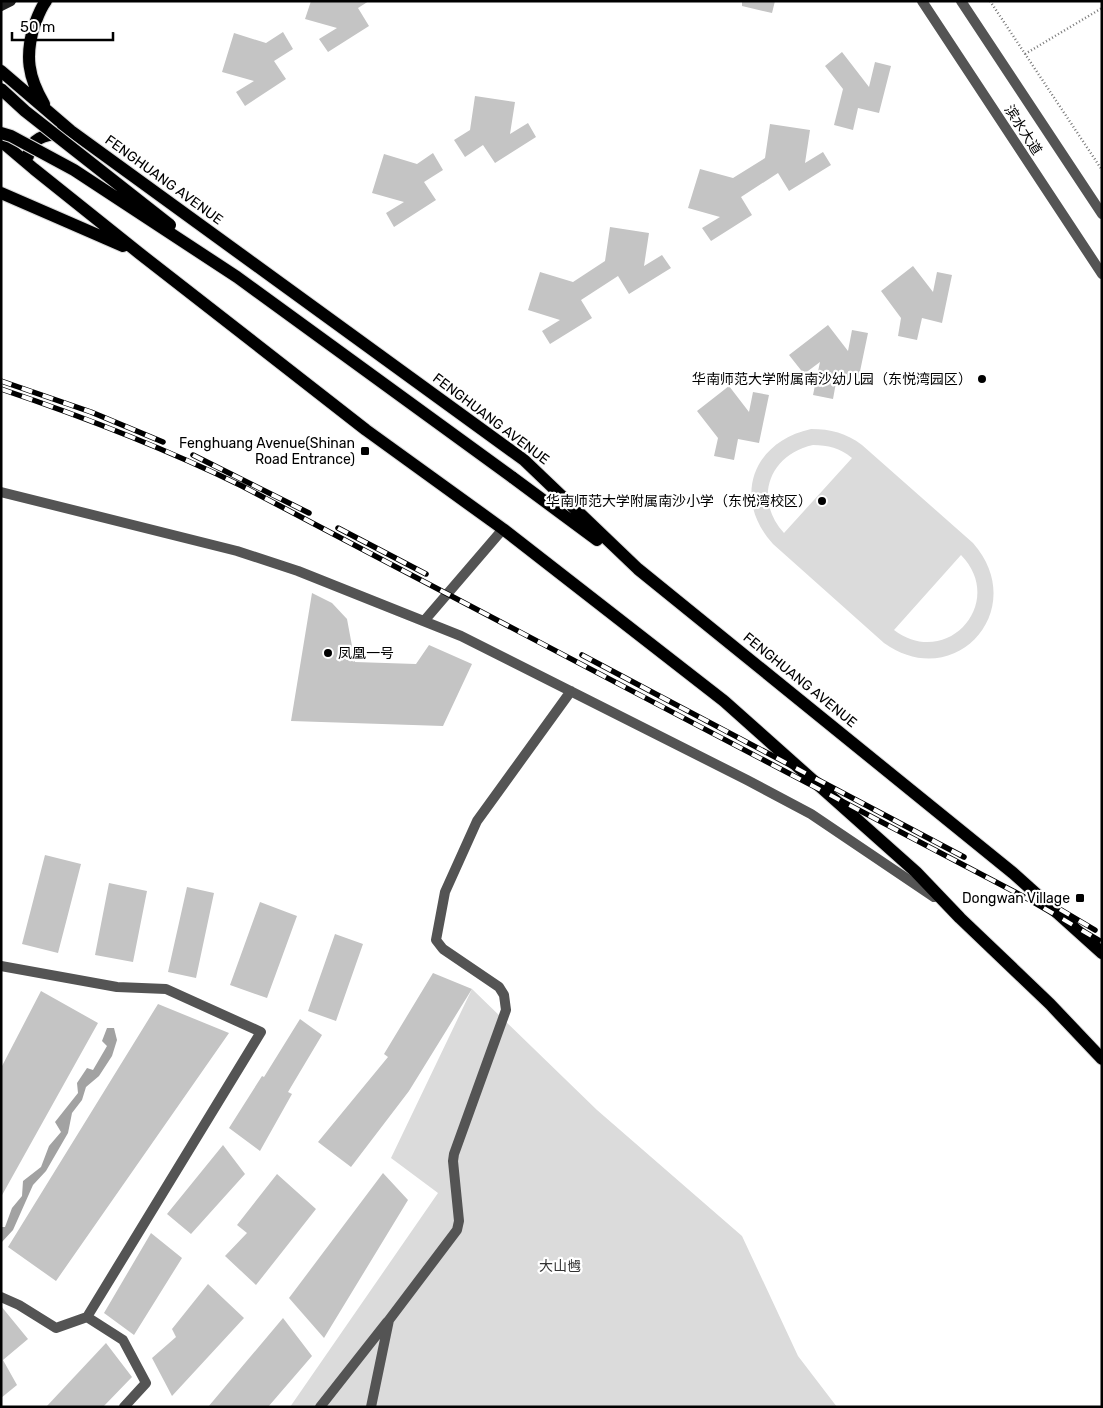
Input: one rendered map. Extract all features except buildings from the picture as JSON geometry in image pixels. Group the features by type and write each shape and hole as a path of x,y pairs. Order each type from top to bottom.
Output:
{"main road":[{"path":"1,6 10,1"},
{"path":"46,1 40,9 29,42 28,64 36,90 52,116"},
{"name":"FENGHUANG AVENUE","path":"1,71 71,131 524,460 638,569 1013,873 1102,953"},
{"path":"1,89 25,111 237,277 638,569"},
{"path":"34,169 28,155 33,143 45,135 71,131"},
{"path":"1,133 11,136 74,170 237,277"},
{"path":"1,141 139,253 366,430 503,528 724,701 916,872 960,918 1050,1004 1102,1059"},
{"path":"1,193 139,253"}],"street":[{"name":"滨水大道","path":"922,1 1102,274"},
{"name":"滨水大道","path":"961,1 1102,214"},
{"path":"1,492 237,550 298,571 460,636 811,814 929,892 960,918"},
{"path":"424,621 503,528"},
{"path":"320,1407 457,1230 459,1221 453,1162 454,1154 506,1010 504,995 499,987 443,949 436,940 445,892 477,821 571,691"},
{"path":"1,966 117,987 166,988 261,1032 87,1317 56,1328 19,1305 1,1297"},
{"path":"87,1317 123,1340 146,1383 124,1407"},
{"path":"370,1407 389,1320"}],"path":[{"path":"990,1 1102,170"},
{"path":"1025,54 1102,8"}],"green space":[{"path":"811,429 818,429 838,432 850,437 862,445 973,543 989,568 994,594 989,617 977,637 959,651 936,658 911,656 884,643 773,544 760,527 753,509 751,491 754,474 762,459 774,446 791,436","holes":["813,445 834,448 852,458 784,533 775,520 769,506 770,480 776,468 786,458 798,450","961,555 974,573 977,592 974,610 965,625 951,636 933,642 914,640 894,630"]},
{"name":"大山乸","path":"472,989 597,1110 742,1236 798,1356 837,1407 290,1407 438,1193 391,1158"}],"shaded area":[{"path":"107,1028 114,1028 117,1040 112,1056 99,1076 86,1087 82,1100 72,1113 68,1133 46,1171 33,1185 13,1230 1,1243 1,1227 5,1227 12,1208 22,1196 23,1181 41,1167 49,1146 61,1132 55,1122 78,1093 77,1083 87,1068 93,1070 107,1046 102,1041"}],"railway":[{"path":"1,381 91,412 163,442"},
{"path":"1,389 123,434 242,486 1030,900 1102,942"},
{"path":"193,455 309,513"},
{"path":"338,528 426,574"},
{"path":"582,655 964,857"},
{"path":"1041,898 1095,930"}],"place":[{"name":"华南师范大学附属南沙幼儿园（东悦湾园区）","path":"982,379"},
{"name":"Fenghuang Avenue(Shinan Road Entrance)","path":"365,451"},
{"name":"华南师范大学附属南沙小学（东悦湾校区）","path":"822,501"},
{"name":"凤凰一号","path":"328,653"},
{"name":"Dongwan Village","path":"1080,898"}]}
